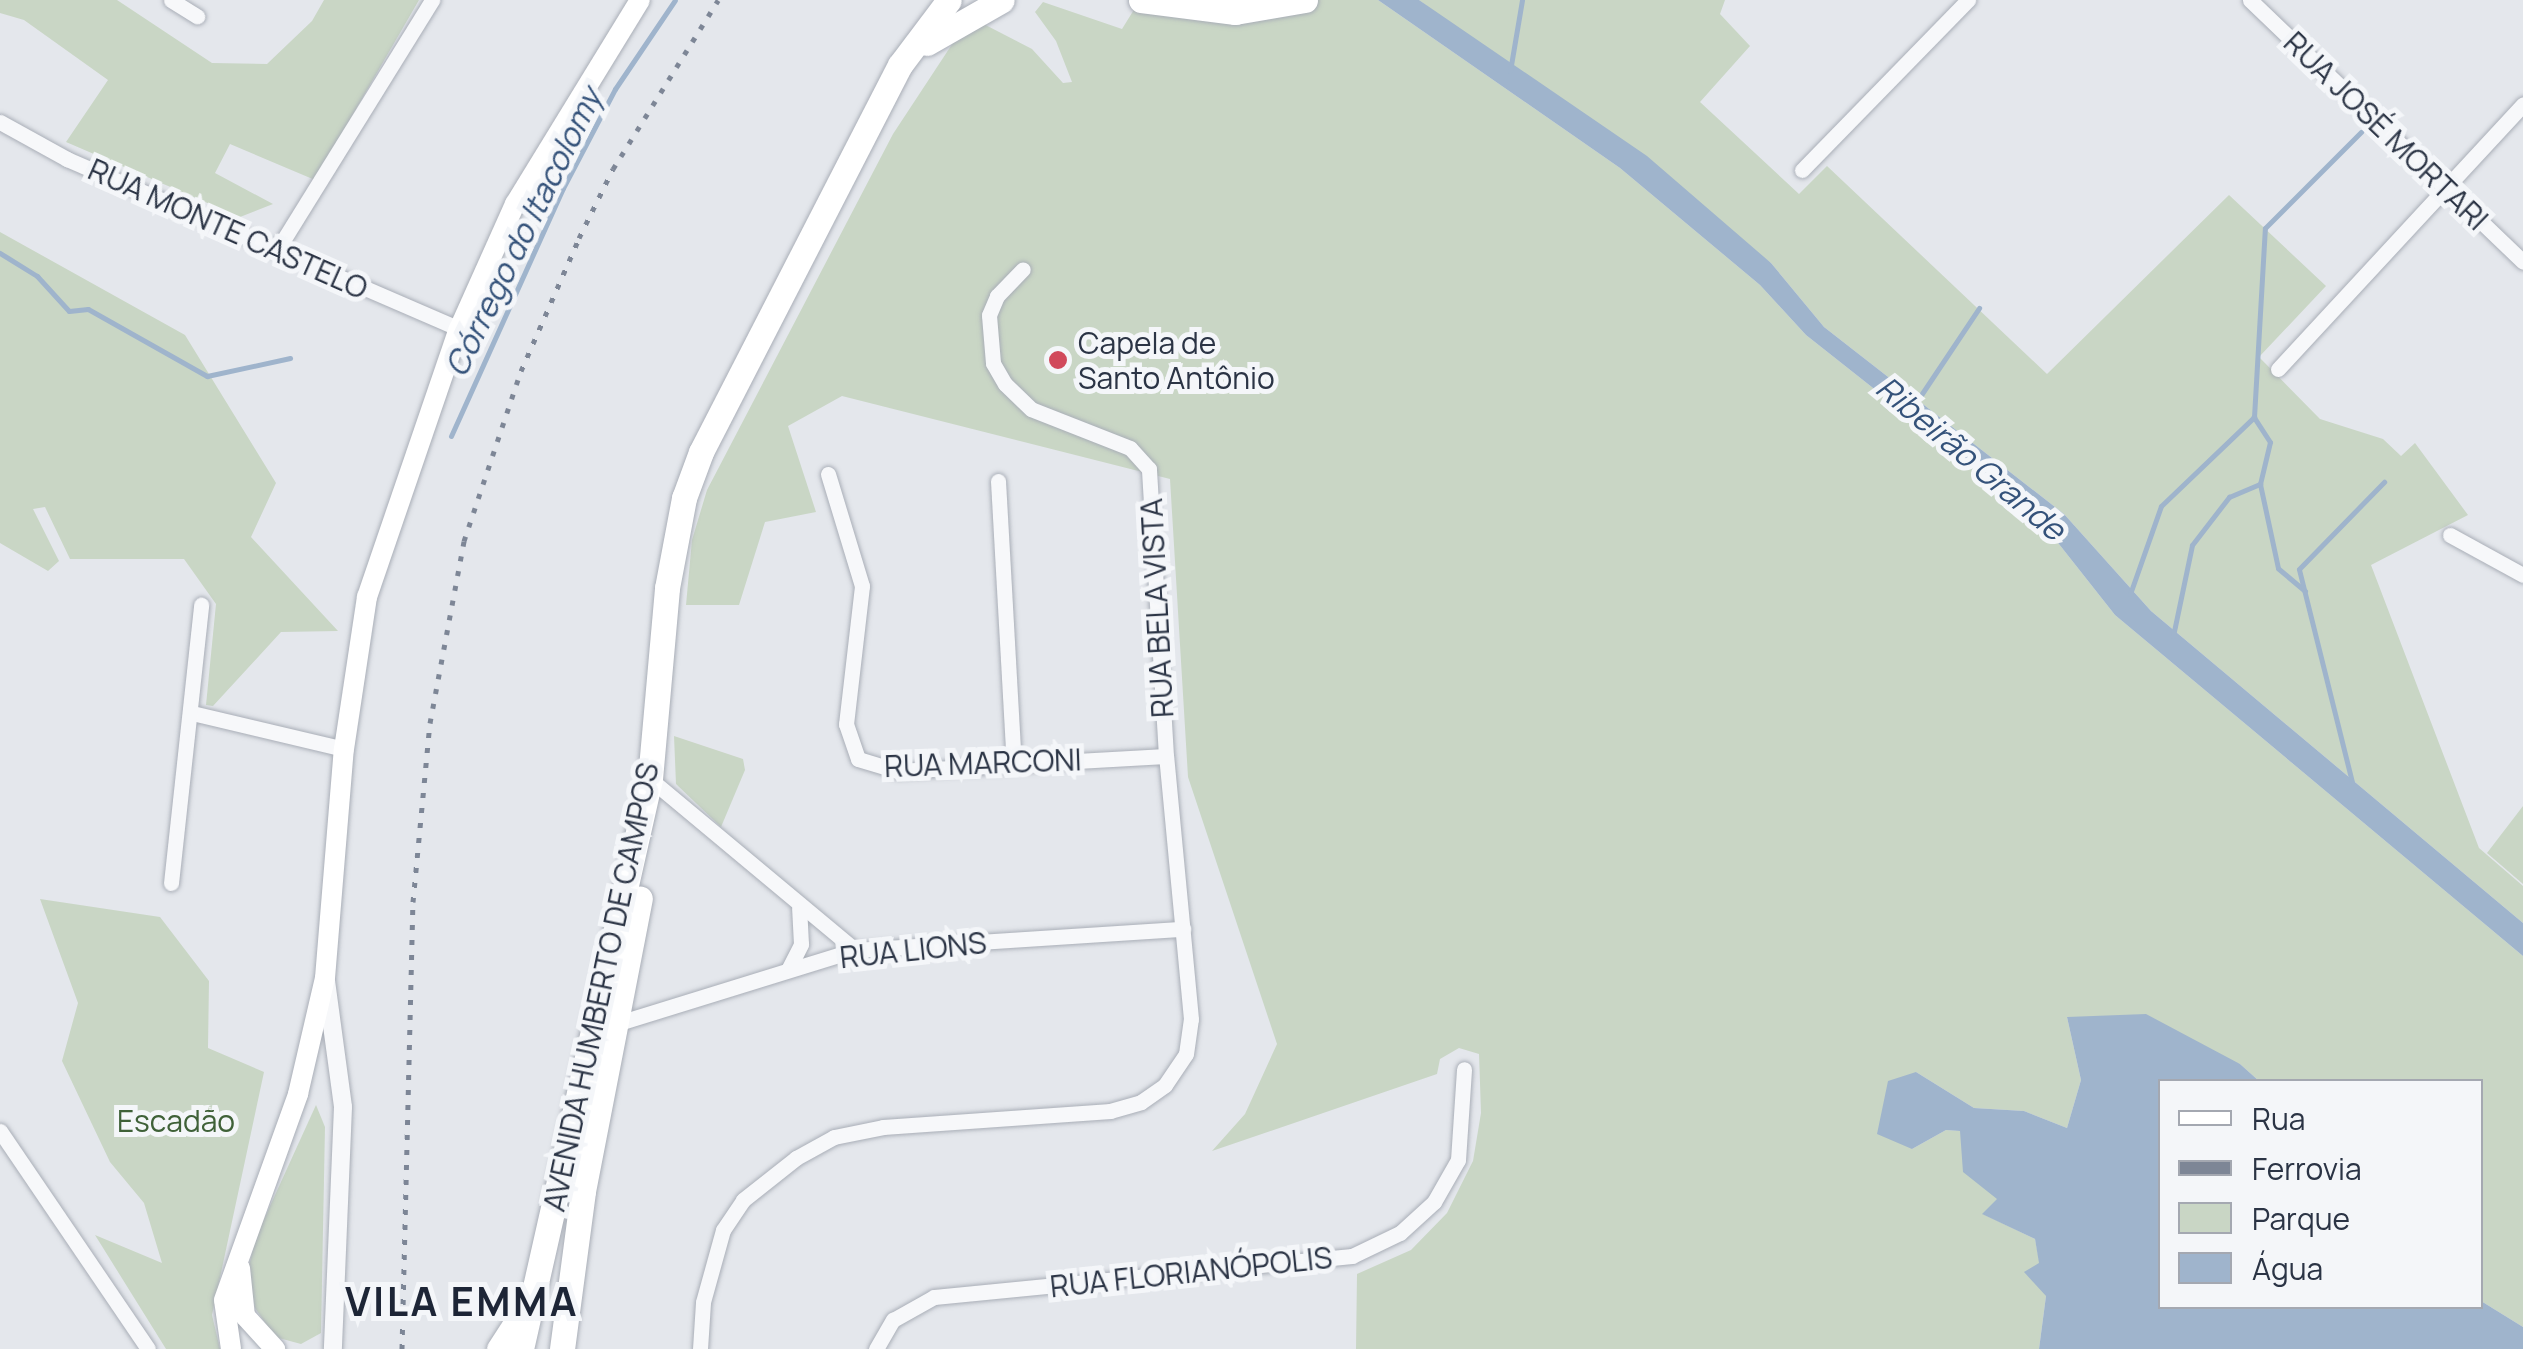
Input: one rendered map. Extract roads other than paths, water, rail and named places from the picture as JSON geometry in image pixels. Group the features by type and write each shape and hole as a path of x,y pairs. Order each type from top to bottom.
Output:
{"highway":[{"name":"AVENIDA HUMBERTO DE CAMPOS","path":"521,1349 531,1298 605,1027 656,784 663,622 674,539 701,452 900,65 949,0"},
{"name":"AVENIDA HUMBERTO DE CAMPOS","path":"900,65 948,26 1002,0"},
{"path":"1141,0 1235,12 1305,0"},
{"name":"AVENIDA HUMBERTO DE CAMPOS","path":"562,1349 605,1027"},
{"path":"499,1349 531,1298"}],"main road":[{"path":"231,1349 224,1300 298,1094 325,978 344,749 367,597 460,330 547,143 640,0"},
{"path":"240,1256 245,1316 275,1349"}],"street":[{"path":"171,0 197,16"},
{"path":"279,247 432,0"},
{"path":"1802,170 1968,0"},
{"name":"RUA JOSÉ MORTARI","path":"2250,0 2523,262"},
{"path":"2278,369 2523,104"},
{"name":"RUA MONTE CASTELO","path":"0,122 84,166 279,247 460,330"},
{"name":"RUA BELA VISTA","path":"700,1349 703,1302 723,1230 743,1200 796,1158 834,1137 883,1128 1110,1111 1141,1102 1165,1085 1186,1054 1191,1020 1166,756 1149,469 1130,448 1031,409 1004,384 993,363 989,315 997,296 1023,269"},
{"name":"RUA MARCONI","path":"828,474 862,586 846,724 858,759 898,772 1166,756"},
{"path":"998,481 1014,763"},
{"path":"2450,535 2523,576"},
{"path":"171,883 201,605"},
{"path":"192,713 344,749"},
{"path":"656,784 798,908 855,950"},
{"path":"788,970 801,944 798,908"},
{"name":"RUA LIONS","path":"605,1027 855,950 1183,929"},
{"path":"325,978 343,1107 333,1349"},
{"name":"RUA FLORIANÓPOLIS","path":"876,1349 892,1320 934,1297 1352,1256 1400,1234 1434,1202 1458,1160 1464,1069"},
{"path":"0,1131 4,1149 148,1349"}],"water":[{"name":"Ribeirão Grande","path":"1378,0 1419,0 1647,156 1771,263 1824,327 2064,514 2151,611 2523,923 2523,956 2115,615 2040,520 1806,335 1760,285 1620,168"},
{"path":"2146,1014 2240,1064 2257,1079 2158,1079 2158,1309 2483,1309 2483,1302 2523,1327 2523,1349 2039,1349 2046,1296 2024,1272 2039,1263 2035,1239 1982,1214 1997,1199 1963,1172 1960,1131 1946,1130 1912,1149 1877,1134 1888,1081 1916,1072 1974,1108 2024,1111 2067,1128 2081,1080 2067,1017"}],"waterway":[{"name":"Córrego do Itacolomy","path":"451,436 563,188 615,89 675,0"},
{"path":"1510,71 1522,0"},
{"path":"2305,591 2278,568 2260,484 2270,442 2254,417 2265,228 2361,132"},
{"name":"Córrego do Itacolomy","path":"0,253 37,276 69,311 88,309 207,376 290,358"},
{"name":"Ribeirão Grande","path":"1917,401 1979,308"},
{"path":"2130,594 2161,506 2254,417"},
{"path":"2352,782 2299,569 2384,482"},
{"path":"2173,636 2192,545 2229,497 2260,484"}],"railway":[{"path":"402,1349 413,902 430,723 464,541 521,371 579,238 613,169 718,0"}],"place":[{"name":"Capela de Santo Antônio","path":"1058,360"}],"district":[{"name":"VILA EMMA","path":"462,1301"}],"park label":[{"name":"Escadão","path":"176,1121"}]}
